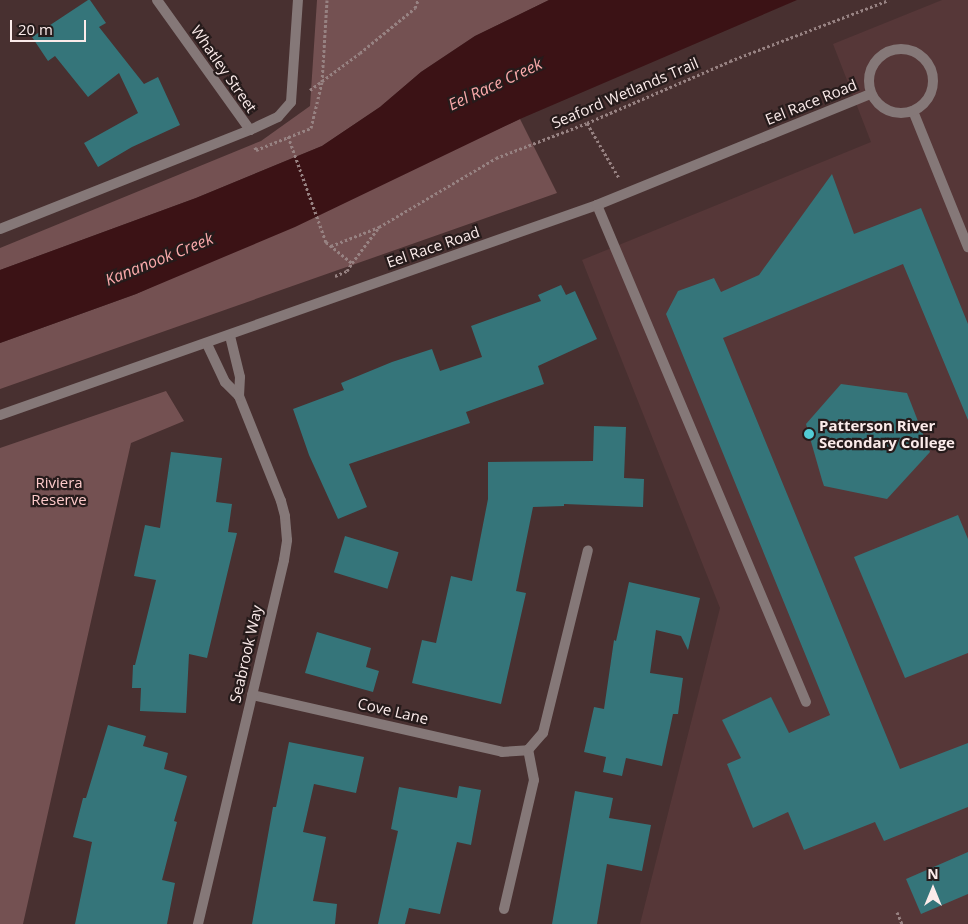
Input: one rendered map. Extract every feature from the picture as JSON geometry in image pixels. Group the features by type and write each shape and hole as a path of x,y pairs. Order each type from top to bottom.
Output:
{"street":[{"name":"Whatley Street","path":"157,0 250,130"},
{"path":"0,230 278,117 291,102 298,0"},
{"path":"897,50 914,52 927,64 932,74 932,85 924,103 912,111 902,113 889,111 878,104 871,94 869,75 877,60 886,53 897,50"},
{"name":"Eel Race Road","path":"0,415 230,336 329,299 597,205 871,94"},
{"path":"912,111 968,246"},
{"path":"597,205 806,702"},
{"name":"Seabrook Way","path":"230,336 240,377 239,396"},
{"name":"Seabrook Way","path":"198,924 284,560 286,528 281,501 239,396 225,382 207,344"},
{"path":"504,909 534,780 528,750 543,733 588,550"},
{"name":"Cove Lane","path":"252,695 502,752 528,750"}],"path":[{"path":"322,82 327,0"},
{"path":"291,102 322,82 415,8 418,0"},
{"name":"Seaford Wetlands Trail","path":"331,246 379,227 496,158 587,122 730,60 889,0"},
{"name":"Seaford Wetlands Trail","path":"322,82 311,128 288,136 326,242 352,264 379,227"},
{"path":"587,122 612,164 626,194"},
{"path":"897,912 902,924"}],"shaded area":[{"name":"Patterson River Secondary College","path":"942,0 968,0 968,924 640,924 720,608 582,260 871,142 833,44"}],"green space":[{"path":"317,0 549,0 475,36 421,72 380,107 322,146 196,198 0,270 0,248 261,141 310,106"},
{"path":"520,119 557,193 0,389 0,343 136,294"},
{"name":"Riviera Reserve","path":"166,391 184,421 131,443 23,924 0,924 0,448"}],"water":[{"path":"549,0 797,0 520,119 295,227 136,294 0,343 0,270 196,198 322,146 380,107 421,72 475,36"}],"building":[{"path":"90,0 106,23 99,27 144,84 158,77 180,125 132,147 98,167 84,143 138,113 119,73 88,97 55,56 48,61 32,37"},
{"path":"832,174 854,234 921,208 968,324 968,420 903,264 723,338 900,769 968,743 968,807 884,841 875,822 804,850 788,812 753,828 727,764 741,758 722,720 771,697 789,733 830,715 666,314 678,291 714,278 721,292 759,275"},
{"path":"561,285 566,295 575,291 597,339 538,366 544,384 466,412 470,423 349,464 367,507 338,519 309,455 293,409 344,390 341,383 392,362 432,349 440,371 482,357 471,326 541,301 538,295"},
{"path":"841,384 907,393 930,452 887,499 824,486 806,424"},
{"path":"594,426 626,427 624,478 644,479 643,507 564,504 564,506 533,507 516,591 526,593 501,704 412,683 422,640 436,643 451,576 472,581 488,499 488,462 593,461"},
{"path":"171,452 222,458 216,502 232,504 228,532 237,533 207,658 189,654 186,713 140,711 141,688 132,688 133,665 135,665 156,580 134,576 145,525 160,528"},
{"path":"958,515 968,539 968,653 905,678 854,557"},
{"path":"345,536 399,552 387,589 334,572"},
{"path":"629,582 700,598 688,650 681,636 656,630 650,673 683,678 678,714 673,714 662,766 626,758 622,776 603,772 606,757 584,752 594,707 604,709 614,640 616,641"},
{"path":"317,632 371,648 366,667 379,671 373,692 305,673"},
{"path":"108,725 146,736 143,746 168,753 164,769 187,776 174,821 177,822 162,880 175,883 167,924 75,924 92,842 73,837 83,798 86,798"},
{"path":"289,742 364,757 356,793 314,784 303,832 326,837 313,901 337,904 335,924 252,924 273,807 276,807"},
{"path":"459,786 481,790 471,845 457,842 440,914 409,908 405,924 378,924 398,831 391,829 399,787 457,798"},
{"path":"575,791 613,798 609,818 651,825 642,871 607,864 597,924 552,924"},
{"path":"968,852 968,894 921,914 906,879"}],"place":[{"name":"Patterson River Secondary College","path":"809,434"}],"water label":[{"name":"Eel Race Creek","path":"495,84"},
{"name":"Kananook Creek","path":"159,259"}]}
